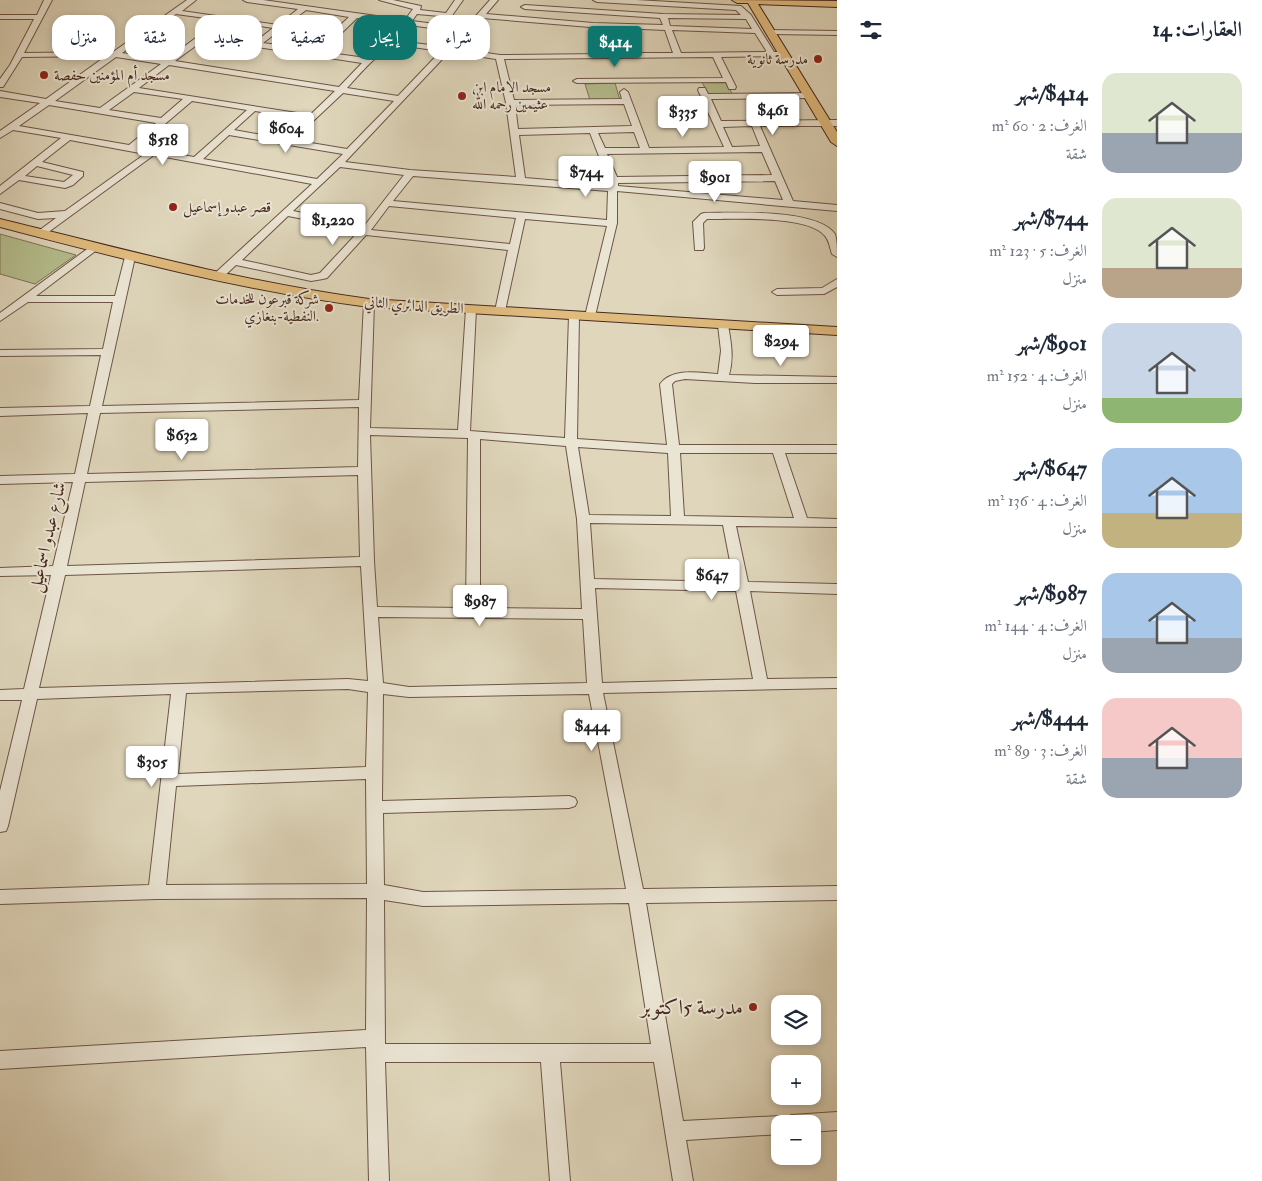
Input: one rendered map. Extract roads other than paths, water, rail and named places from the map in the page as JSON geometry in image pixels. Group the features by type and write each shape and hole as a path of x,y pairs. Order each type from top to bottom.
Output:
{"main road":[{"path":"720,0 744,6 760,13"},
{"path":"737,0 837,4"},
{"path":"751,0 810,95 832,124 837,142"},
{"path":"760,13 774,6 793,2"},
{"name":"الطريق الدائري الثاني","path":"0,223 217,278 270,289 369,303 837,331"}],"street":[{"path":"0,85 14,65 48,0"},
{"path":"115,53 192,0"},
{"path":"252,0 353,16"},
{"path":"383,0 415,9 448,15 459,0"},
{"path":"411,15 421,0"},
{"path":"483,15 494,0"},
{"path":"597,0 732,6 742,10 748,17 772,54"},
{"path":"609,13 612,1"},
{"path":"526,7 663,16 748,17"},
{"path":"295,15 304,8"},
{"path":"541,20 546,8"},
{"path":"571,23 576,11"},
{"path":"175,12 197,15"},
{"path":"663,16 666,28 678,55"},
{"path":"0,17 40,17"},
{"path":"343,27 353,17"},
{"path":"490,17 593,25 756,31"},
{"path":"593,25 610,56"},
{"path":"262,40 272,32"},
{"path":"772,32 837,33"},
{"path":"102,111 195,42"},
{"path":"286,142 342,89 368,61 393,43 427,47"},
{"path":"115,54 400,99"},
{"path":"715,54 738,97"},
{"path":"510,103 577,80 610,56 784,54"},
{"path":"19,55 52,55"},
{"path":"490,56 577,80 627,101"},
{"path":"343,57 368,61"},
{"path":"500,57 515,132 521,180"},
{"path":"0,135 105,60"},
{"path":"217,278 338,164 437,60"},
{"path":"0,65 14,65"},
{"path":"577,80 728,80"},
{"path":"620,81 645,150"},
{"path":"698,81 729,149"},
{"path":"132,89 312,118"},
{"path":"0,94 162,121"},
{"path":"705,97 810,95"},
{"path":"131,148 190,98"},
{"path":"196,160 253,108"},
{"path":"718,124 832,124"},
{"path":"756,124 778,178 784,204 780,218"},
{"path":"12,127 318,182"},
{"path":"515,132 637,129"},
{"path":"590,316 612,223 613,184 593,130"},
{"path":"228,132 349,152"},
{"path":"0,191 67,138"},
{"path":"601,151 766,149"},
{"path":"40,234 153,152"},
{"path":"18,177 65,186 80,174 36,163"},
{"path":"338,164 410,173 613,184 784,204 837,208"},
{"path":"234,261 316,278 323,276 365,230 410,173"},
{"path":"613,184 778,178"},
{"path":"387,203 612,223"},
{"path":"0,206 38,216 70,213"},
{"path":"286,213 365,230 515,248"},
{"path":"500,311 521,216"},
{"path":"699,248 698,222 704,216 780,218 808,222 826,231 831,236 837,254"},
{"path":"0,318 94,248"},
{"name":"شارع عبدو اسماعيل","path":"0,826 130,257"},
{"path":"777,292 824,291 837,282"},
{"path":"26,299 119,299"},
{"path":"369,303 364,470 367,561 376,688 374,773 376,891 375,1046 379,1181"},
{"path":"471,309 469,434 473,612"},
{"path":"574,316 571,441 583,519 595,688 636,895 683,1181"},
{"path":"723,325 726,368 723,376"},
{"path":"0,353 108,352"},
{"path":"678,520 671,405 666,384 671,378 723,376 755,380 837,380"},
{"path":"0,412 365,403"},
{"path":"364,430 469,434 674,449 726,447 837,449"},
{"path":"778,449 802,522"},
{"path":"0,480 364,470"},
{"path":"583,519 837,523"},
{"path":"729,521 761,684"},
{"path":"0,572 367,561"},
{"path":"588,583 837,589"},
{"path":"370,612 590,614"},
{"path":"0,695 348,684 400,692 837,682"},
{"path":"157,892 179,688"},
{"path":"169,780 374,773"},
{"path":"375,807 569,802"},
{"path":"0,897 157,892 376,891 423,899 837,893"},
{"path":"0,1060 375,1046 550,1053 662,1053"},
{"path":"550,1053 560,1181"},
{"path":"821,1122 837,1121"},
{"path":"675,1131 771,1125"}],"place":[{"name":"مدرسة ثانوية","path":"818,59"},
{"name":"مسجد أم المؤمنين حفصة","path":"44,75"},
{"name":"مسجد الامام ابن عثيمين رحمه الله","path":"462,96"},
{"name":"قصر عبدو إسماعيل","path":"173,207"},
{"name":"شركة قبرعون للخدمات النفطية-بنغازي.","path":"329,308"},
{"name":"مدرسة 5اكتوبر","path":"753,1007"}]}
